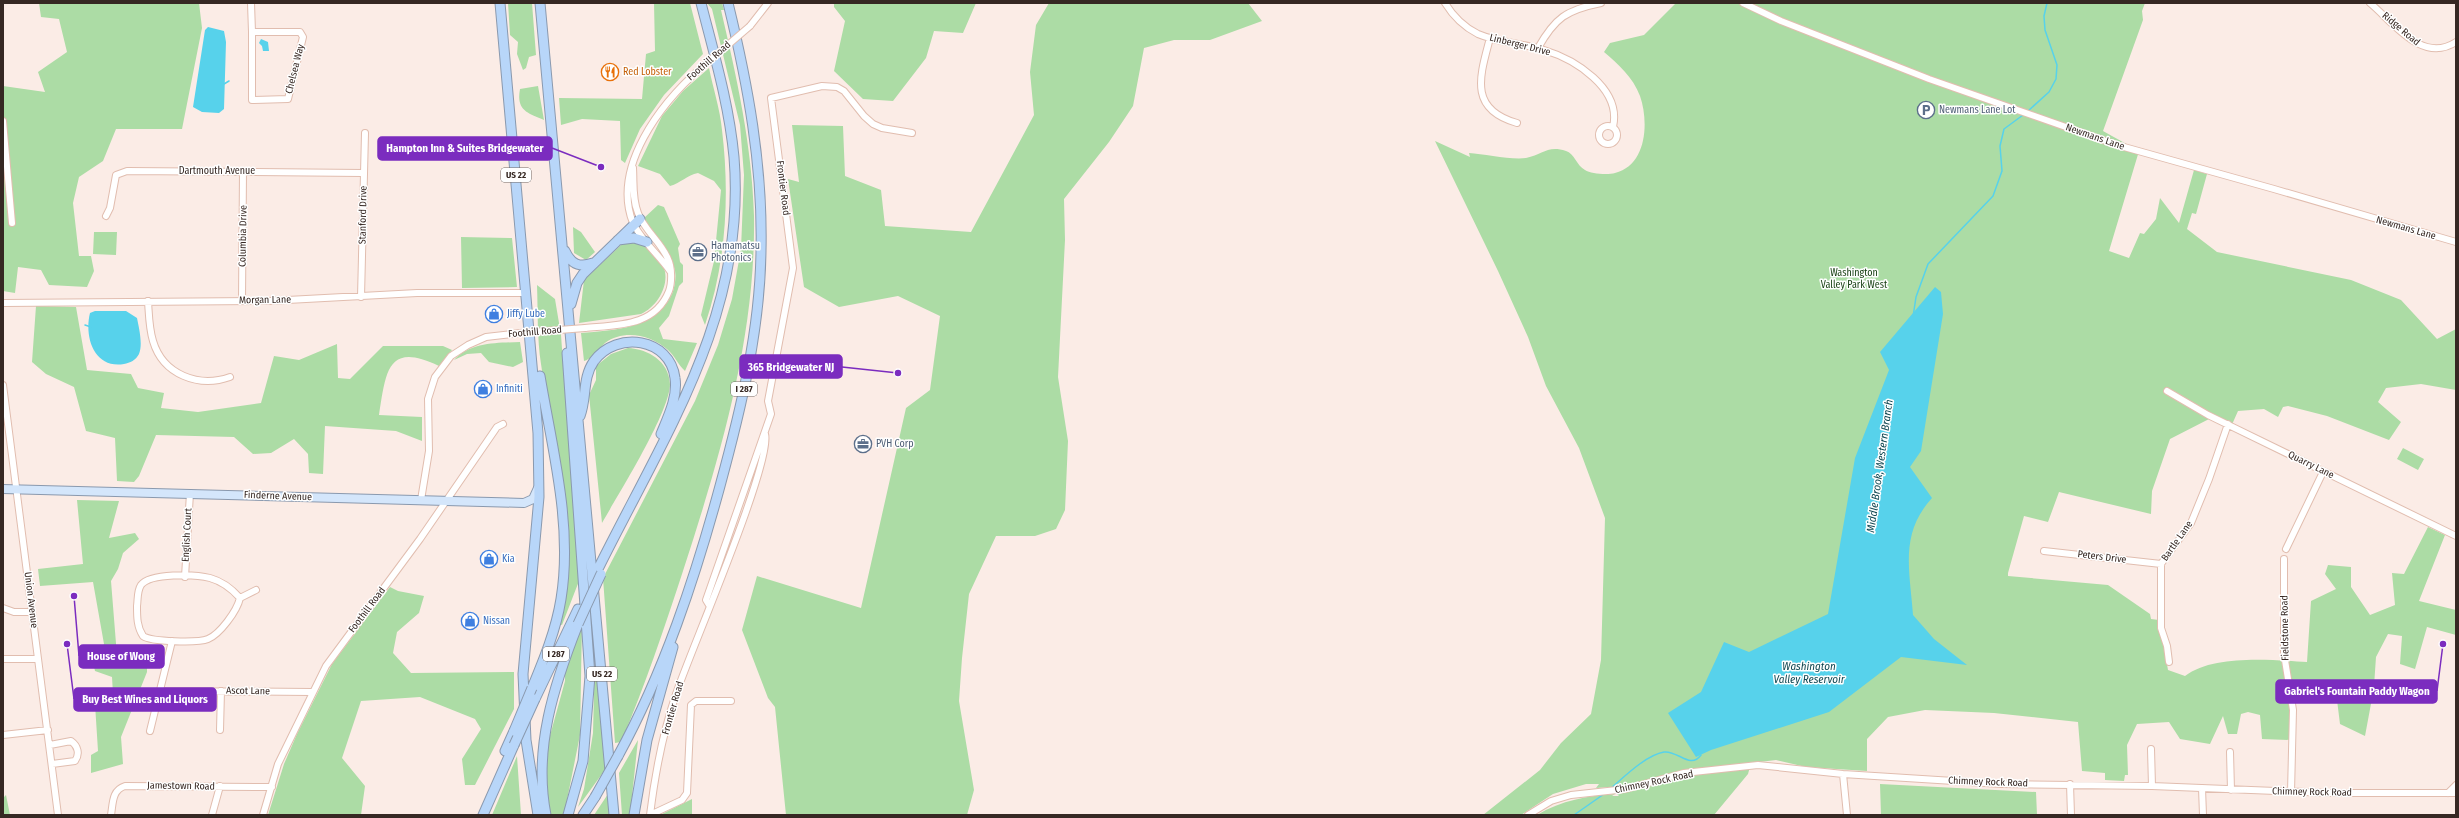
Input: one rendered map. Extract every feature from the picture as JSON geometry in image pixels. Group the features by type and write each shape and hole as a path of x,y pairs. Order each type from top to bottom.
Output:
{"highway":[{"name":"US 22","path":"500,3 532,348 539,481 538,518 523,680 528,759 538,815"},
{"name":"US 22","path":"540,3 614,815"},
{"name":"I 287","path":"483,815 535,699 578,609 600,571 612,541 688,393 707,347 726,280 733,233 735,194 731,137 723,92 701,3"},
{"name":"I 287","path":"583,815 618,756 647,697 686,598 711,520 735,429 753,340 760,273 761,214 756,148 745,78 728,3"},
{"path":"569,311 577,284 594,262 637,221"},
{"path":"618,240 634,238 647,242"},
{"path":"562,243 569,259 575,264 582,266 594,262"},
{"path":"565,268 561,277 590,676 583,761 568,815"},
{"path":"579,419 584,406 586,377 597,357 610,347 620,343 629,341 648,344 660,351 670,362 676,383 674,399 658,439 658,449"},
{"path":"502,772 501,761 532,688 556,620 561,598 565,554 559,491 538,367 532,348"},
{"path":"546,815 542,774 544,734 558,680 578,624 600,571"},
{"path":"634,815 647,740 686,598"}],"main road":[{"path":"524,503 535,497 539,481"},
{"name":"Finderne Avenue","path":"3,489 110,490 524,503"},
{"path":"524,503 533,508 538,518"}],"street":[{"name":"Chelsea Way","path":"251,3 252,100 288,99 303,37 300,32 252,32"},
{"name":"Foothill Road","path":"670,271 647,242 637,221 627,195 628,178 641,144 658,114 678,89 750,26 768,3"},
{"name":"Linberger Drive","path":"1445,3 1459,21 1475,32 1490,38 1538,48 1571,62 1597,81 1604,89 1613,107 1615,119 1613,127"},
{"path":"1538,48 1548,31 1559,18 1579,8 1601,3"},
{"name":"Newmans Lane","path":"1743,3 1781,21 1858,52 2016,111 2117,145 2456,242"},
{"name":"Ridge Road","path":"2370,3 2421,46 2440,50 2456,42"},
{"path":"1490,38 1480,74 1483,100 1495,114 1518,123"},
{"name":"Frontier Road","path":"650,815 670,713 709,605 706,600 772,414 768,401 793,268 771,98 822,86 837,87 844,91 864,116 873,124 882,128 912,133"},
{"path":"3,121 12,223"},
{"name":"Stanford Drive","path":"361,297 363,173 366,133"},
{"name":"Dartmouth Avenue","path":"106,216 110,208 114,178 120,172 243,171 363,173"},
{"name":"Columbia Drive","path":"242,301 243,171"},
{"name":"Foothill Road","path":"421,500 429,451 428,399 438,371 458,350 477,340 520,333 629,323 652,314 667,296 671,282 668,257 637,221"},
{"name":"Morgan Lane","path":"3,303 242,301 361,297 417,293 527,293"},
{"path":"148,302 153,342 163,360 171,369 198,381 211,381 230,377"},
{"name":"Union Avenue","path":"3,385 58,815"},
{"name":"Quarry Lane","path":"2167,391 2323,472 2456,536"},
{"name":"Foothill Road","path":"263,815 278,764 326,666 447,501 497,427 504,424"},
{"name":"Bartle Lane","path":"2170,662 2161,628 2161,564 2190,523 2209,479 2228,424"},
{"path":"2286,549 2323,472"},
{"name":"English Court","path":"185,577 190,493"},
{"name":"Peters Drive","path":"2044,551 2161,564"},
{"name":"Fieldstone Road","path":"2284,559 2284,654 2293,710 2291,792"},
{"name":"English Court","path":"158,576 185,577 205,577 221,582 240,598 239,606 217,632 208,639 152,640 143,636 138,622 138,593 142,584 148,579 158,576"},
{"path":"240,598 256,590"},
{"path":"3,608 8,612 32,612"},
{"path":"150,730 172,640"},
{"path":"3,659 38,659"},
{"name":"Ascot Lane","path":"160,691 312,692"},
{"path":"220,730 221,691"},
{"name":"Frontier Road","path":"650,815 682,800 688,793 690,708 696,701 731,701"},
{"path":"3,735 48,730"},
{"path":"50,745 72,741 78,749 78,756 75,761 52,764"},
{"path":"2151,749 2152,786"},
{"path":"2230,752 2231,790"},
{"name":"Chimney Rock Road","path":"1528,815 1561,797 1626,789 1684,773 1758,765 1844,774 1993,783 2152,786 2291,792 2456,793"},
{"path":"1844,774 1847,815"},
{"path":"2070,784 2071,815"},
{"path":"2448,793 2456,785"},
{"name":"Jamestown Road","path":"112,815 115,792 118,788 125,786 272,787"},
{"path":"212,815 220,786"},
{"path":"2202,788 2203,815"}],"green space":[{"path":"39,3 199,3 202,28 182,129 116,129 103,161 79,177 73,203 79,256 91,256 94,271 87,287 49,285 41,270 18,267 15,293 3,291 3,86 45,92 38,72 67,52 59,19 41,17"},
{"path":"508,3 532,3 536,55 529,57 526,68 523,70 517,54 518,42 510,35"},
{"path":"654,3 690,3 703,54 664,95 640,129 625,163 621,160 620,121 582,119 561,125 559,98 642,99 646,54 655,51"},
{"path":"707,3 722,3 724,10 721,10 738,87 747,138 753,190 754,216 753,261 749,306 733,396 697,528 638,700 621,742 615,743 603,578 695,401 718,345 732,299 741,249 744,175 740,125 712,9"},
{"path":"834,3 976,3 963,33 934,31 926,58 893,101 863,99 834,71 845,21 834,7"},
{"path":"1049,3 1248,3 1262,21 1210,40 1174,40 1144,48 1133,106 1109,142 1064,199 1065,240 1058,377 1068,441 1065,510 1056,529 1035,536 996,536 969,594 959,701 974,790 967,815 786,815 775,707 768,698 742,630 757,576 861,608 906,408 930,390 940,316 898,296 839,307 804,287 788,179 799,182 792,125 843,126 845,176 881,190 885,226 971,232 1034,115 1030,72 1036,25"},
{"name":"Washington Valley Park West","path":"1676,3 2145,3 2142,11 2143,20 2103,131 2139,151 2109,251 2129,258 2140,233 2144,234 2156,219 2160,198 2179,223 2194,170 2207,174 2196,214 2192,213 2187,229 2217,252 2351,280 2401,300 2437,339 2456,329 2456,390 2421,384 2386,388 2378,402 2401,422 2389,440 2327,416 2288,406 2283,407 2278,417 2264,409 2238,411 2230,429 2211,418 2170,439 2152,491 2151,514 2059,492 2048,522 2024,516 2008,573 2008,576 2108,585 2150,614 2151,619 2159,620 2168,670 2185,676 2197,669 2211,664 2227,661 2277,660 2307,662 2311,601 2336,589 2325,574 2328,565 2351,567 2351,587 2370,615 2395,605 2392,573 2404,574 2428,527 2445,535 2419,601 2456,610 2456,635 2427,627 2415,669 2400,664 2402,636 2388,634 2376,657 2374,686 2386,696 2373,693 2365,736 2340,724 2337,700 2311,693 2296,697 2291,740 2262,739 2260,715 2248,712 2241,714 2237,734 2228,734 2223,716 2210,744 2180,739 2169,722 2137,724 2127,745 2128,775 2125,775 2124,781 2105,780 2105,773 2082,771 2078,722 1994,713 1925,710 1888,717 1867,739 1867,771 1806,767 1776,760 1751,763 1748,774 1714,815 1537,815 1565,802 1595,796 1615,794 1612,796 1619,796 1610,787 1596,788 1599,784 1586,784 1553,794 1521,815 1483,815 1540,770 1561,743 1591,714 1601,660 1605,518 1579,448 1546,386 1528,337 1435,141 1470,157 1469,153 1505,158 1526,158 1549,150 1560,149 1569,152 1582,168 1591,172 1612,174 1626,168 1634,161 1643,141 1643,106 1637,89 1629,77 1620,66 1604,52 1610,43 1644,35"},
{"path":"709,68 722,130 726,180 726,204 722,253 718,278 705,325 701,315 714,261 721,190 714,181 698,173 670,186 660,174 638,166 662,116 683,91"},
{"path":"538,86 544,120 524,110 520,102 520,89"},
{"path":"658,205 664,207 680,244 678,248 680,262 683,265 683,282 679,286 669,316 659,328 663,339 697,343 685,371 670,352 661,345 646,338 629,335 620,336 605,343 592,356 584,361 581,333 621,329 645,321 665,306 672,294 675,280 674,267 668,254 644,218"},
{"path":"573,227 581,232 595,252 586,260 574,253"},
{"path":"94,232 117,232 116,255 93,254"},
{"path":"461,237 512,238 517,287 462,288"},
{"path":"629,242 647,245 661,262 664,268 665,281 661,295 647,311 641,314 579,323 584,280 621,245"},
{"path":"537,285 555,299 561,335 579,581 562,625 559,624 566,593 569,561 568,528 559,461 546,395 540,354"},
{"path":"36,306 76,307 87,370 131,374 138,388 164,393 161,408 198,412 261,403 274,356 299,360 337,344 338,378 350,379 383,346 443,346 452,350 439,366 422,359 409,357 399,359 392,365 387,374 379,415 422,417 422,441 396,431 325,426 323,474 309,473 308,454 294,439 271,453 253,454 234,437 156,435 139,476 134,482 117,481 115,438 86,431 74,387 46,374 32,362"},
{"path":"520,342 523,362 513,367 489,362 481,353 467,354 454,360 461,354 476,347 493,343"},
{"path":"628,348 650,354 662,363 669,376 670,384 668,397 653,433 602,523 589,395 596,380 596,366 611,354"},
{"path":"2403,448 2424,459 2418,470 2397,459"},
{"path":"77,500 119,501 109,538 135,533 139,539 123,553 118,569 111,581 117,656 126,664 147,664 147,672 121,737 123,764 91,773 91,755 98,751 95,704 113,694 112,677 95,671 93,662 104,644 93,582 40,586 38,569 83,564"},
{"path":"390,587 398,591 424,596 419,613 397,632 393,653 411,673 514,672 514,709 475,785 465,785 462,759 481,729 475,719 420,697 361,701 342,758 365,786 361,815 268,815 284,764 297,734 332,664"},
{"path":"582,623 580,735 564,815 550,815 546,781 548,743 565,681 565,668"},
{"path":"595,652 607,767 578,807 584,789 593,733"},
{"path":"638,740 630,815 622,815 619,773"},
{"path":"517,756 521,815 492,815"},
{"path":"1880,784 2036,792 2037,815 1881,815"},
{"path":"608,794 609,815 594,815"},
{"path":"6,795 10,815 3,815 3,798"},
{"path":"692,799 692,815 661,815 662,814"}],"water":[{"path":"208,27 224,31 226,42 224,109 219,113 202,112 193,107 205,30"},
{"path":"261,39 268,42 269,51 263,51 262,46 259,43"},
{"name":"Washington Valley Reservoir","path":"1935,287 1941,292 1943,314 1921,451 1910,467 1932,498 1915,525 1911,539 1909,554 1910,583 1913,615 1934,639 1967,665 1901,657 1829,712 1711,750 1696,757 1668,713 1701,692 1724,642 1749,652 1828,614 1855,458 1889,370 1880,352"},
{"path":"95,311 126,311 137,318 141,346 139,354 135,360 126,364 114,364 105,362 98,356 90,341 89,332 90,313"}],"waterway":[{"name":"Middle Brook, Western Branch","path":"2028,111 2049,92 2056,79 2057,65 2045,30 2044,16 2047,3"},
{"path":"224,84 229,81"},
{"name":"Middle Brook, Western Branch","path":"1913,317 1916,297 1928,264 1993,196 2002,171 2000,146 2004,129 2023,115"},
{"path":"85,325 91,327"},
{"name":"Middle Brook, Western Branch","path":"1610,789 1636,767 1657,754 1669,752 1693,761 1701,755"},
{"name":"Middle Brook, Western Branch","path":"1574,815 1604,794"}],"place":[{"name":"Red Lobster","path":"610,72"},
{"name":"Newmans Lane Lot","path":"1926,110"},
{"name":"Hampton Inn & Suites Bridgewater","path":"601,167"},
{"name":"Hamamatsu Photonics","path":"698,252"},
{"name":"Jiffy Lube","path":"494,314"},
{"name":"365 Bridgewater NJ","path":"898,373"},
{"name":"Infiniti","path":"483,389"},
{"name":"PVH Corp","path":"863,444"},
{"name":"Kia","path":"489,559"},
{"name":"House of Wong","path":"74,596"},
{"name":"Nissan","path":"470,621"},
{"name":"Buy Best Wines and Liquors","path":"67,644"},
{"name":"Gabriel's Fountain Paddy Wagon","path":"2443,644"}]}
